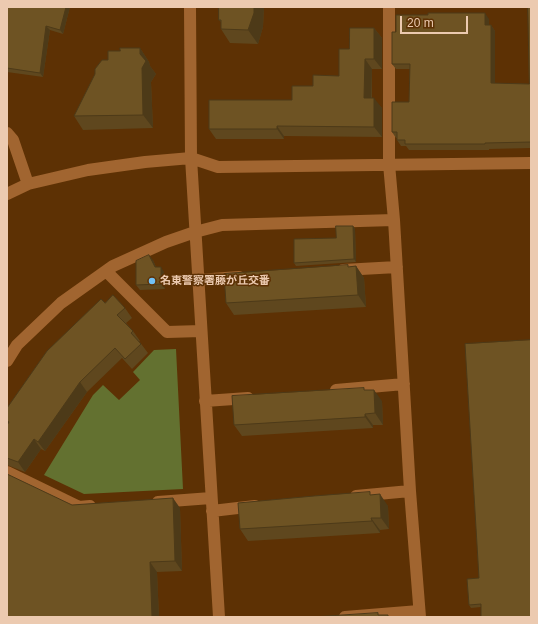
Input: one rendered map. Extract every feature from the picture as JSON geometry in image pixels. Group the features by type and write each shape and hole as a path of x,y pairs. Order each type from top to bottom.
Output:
{"street":[{"path":"190,7 191,158 219,617"},
{"path":"345,617 420,614 410,491 394,220 389,164 389,7"},
{"path":"7,133 13,140 28,184"},
{"path":"7,194 28,184 88,170 145,162 191,158 218,167 531,163"},
{"path":"7,361 17,346 61,303 113,266 166,242 222,225 394,220"},
{"path":"334,271 397,267"},
{"path":"106,271 167,332 201,331"},
{"path":"198,280 254,276"},
{"path":"325,391 404,384"},
{"path":"206,401 261,396"},
{"path":"7,472 80,506 103,505"},
{"path":"347,497 410,491"},
{"path":"149,502 211,498"},
{"path":"212,511 268,505"}],"green space":[{"path":"176,349 183,489 84,494 44,475 93,395 103,385 119,400 140,380 133,372 154,350"}],"building":[{"path":"7,7 66,7 60,30 46,26 40,73 7,68"},
{"path":"219,7 254,7 254,13 248,30 221,29"},
{"path":"528,7 531,7 531,142 485,144 405,144 405,140 397,140 397,132 392,132 392,102 409,102 410,64 392,64 392,32 396,32 396,15 428,15 428,13 485,13 485,25 491,25 491,83 529,84"},
{"path":"350,28 374,28 374,59 365,59 364,98 374,98 374,127 277,126 277,129 209,129 209,100 292,100 292,86 313,86 313,75 339,76 339,49 349,49"},
{"path":"120,48 140,48 140,54 146,61 142,68 143,115 74,116 95,74 95,69 102,60 108,60 108,51 120,51"},
{"path":"336,226 353,226 354,259 294,263 294,239 336,238"},
{"path":"149,255 155,267 161,267 161,284 136,285 136,261"},
{"path":"348,265 348,267 356,266 358,295 226,303 224,274"},
{"path":"113,295 125,308 117,315 133,331 131,333 141,344 125,359 115,348 80,382 38,442 34,439 18,462 7,458 7,425 9,422 7,421 7,408 47,351 101,299 105,303"},
{"path":"531,340 531,617 481,617 481,604 469,605 467,579 479,578 465,344"},
{"path":"364,388 364,390 374,390 375,413 365,414 365,417 234,425 232,396"},
{"path":"7,474 72,505 173,498 175,561 150,562 152,617 7,617"},
{"path":"370,492 370,495 380,494 381,518 371,518 372,521 240,529 238,503"},
{"path":"378,613 378,615 388,615 388,617 313,617"}],"place":[{"name":"名東警察署藤が丘交番","path":"152,281"}]}
